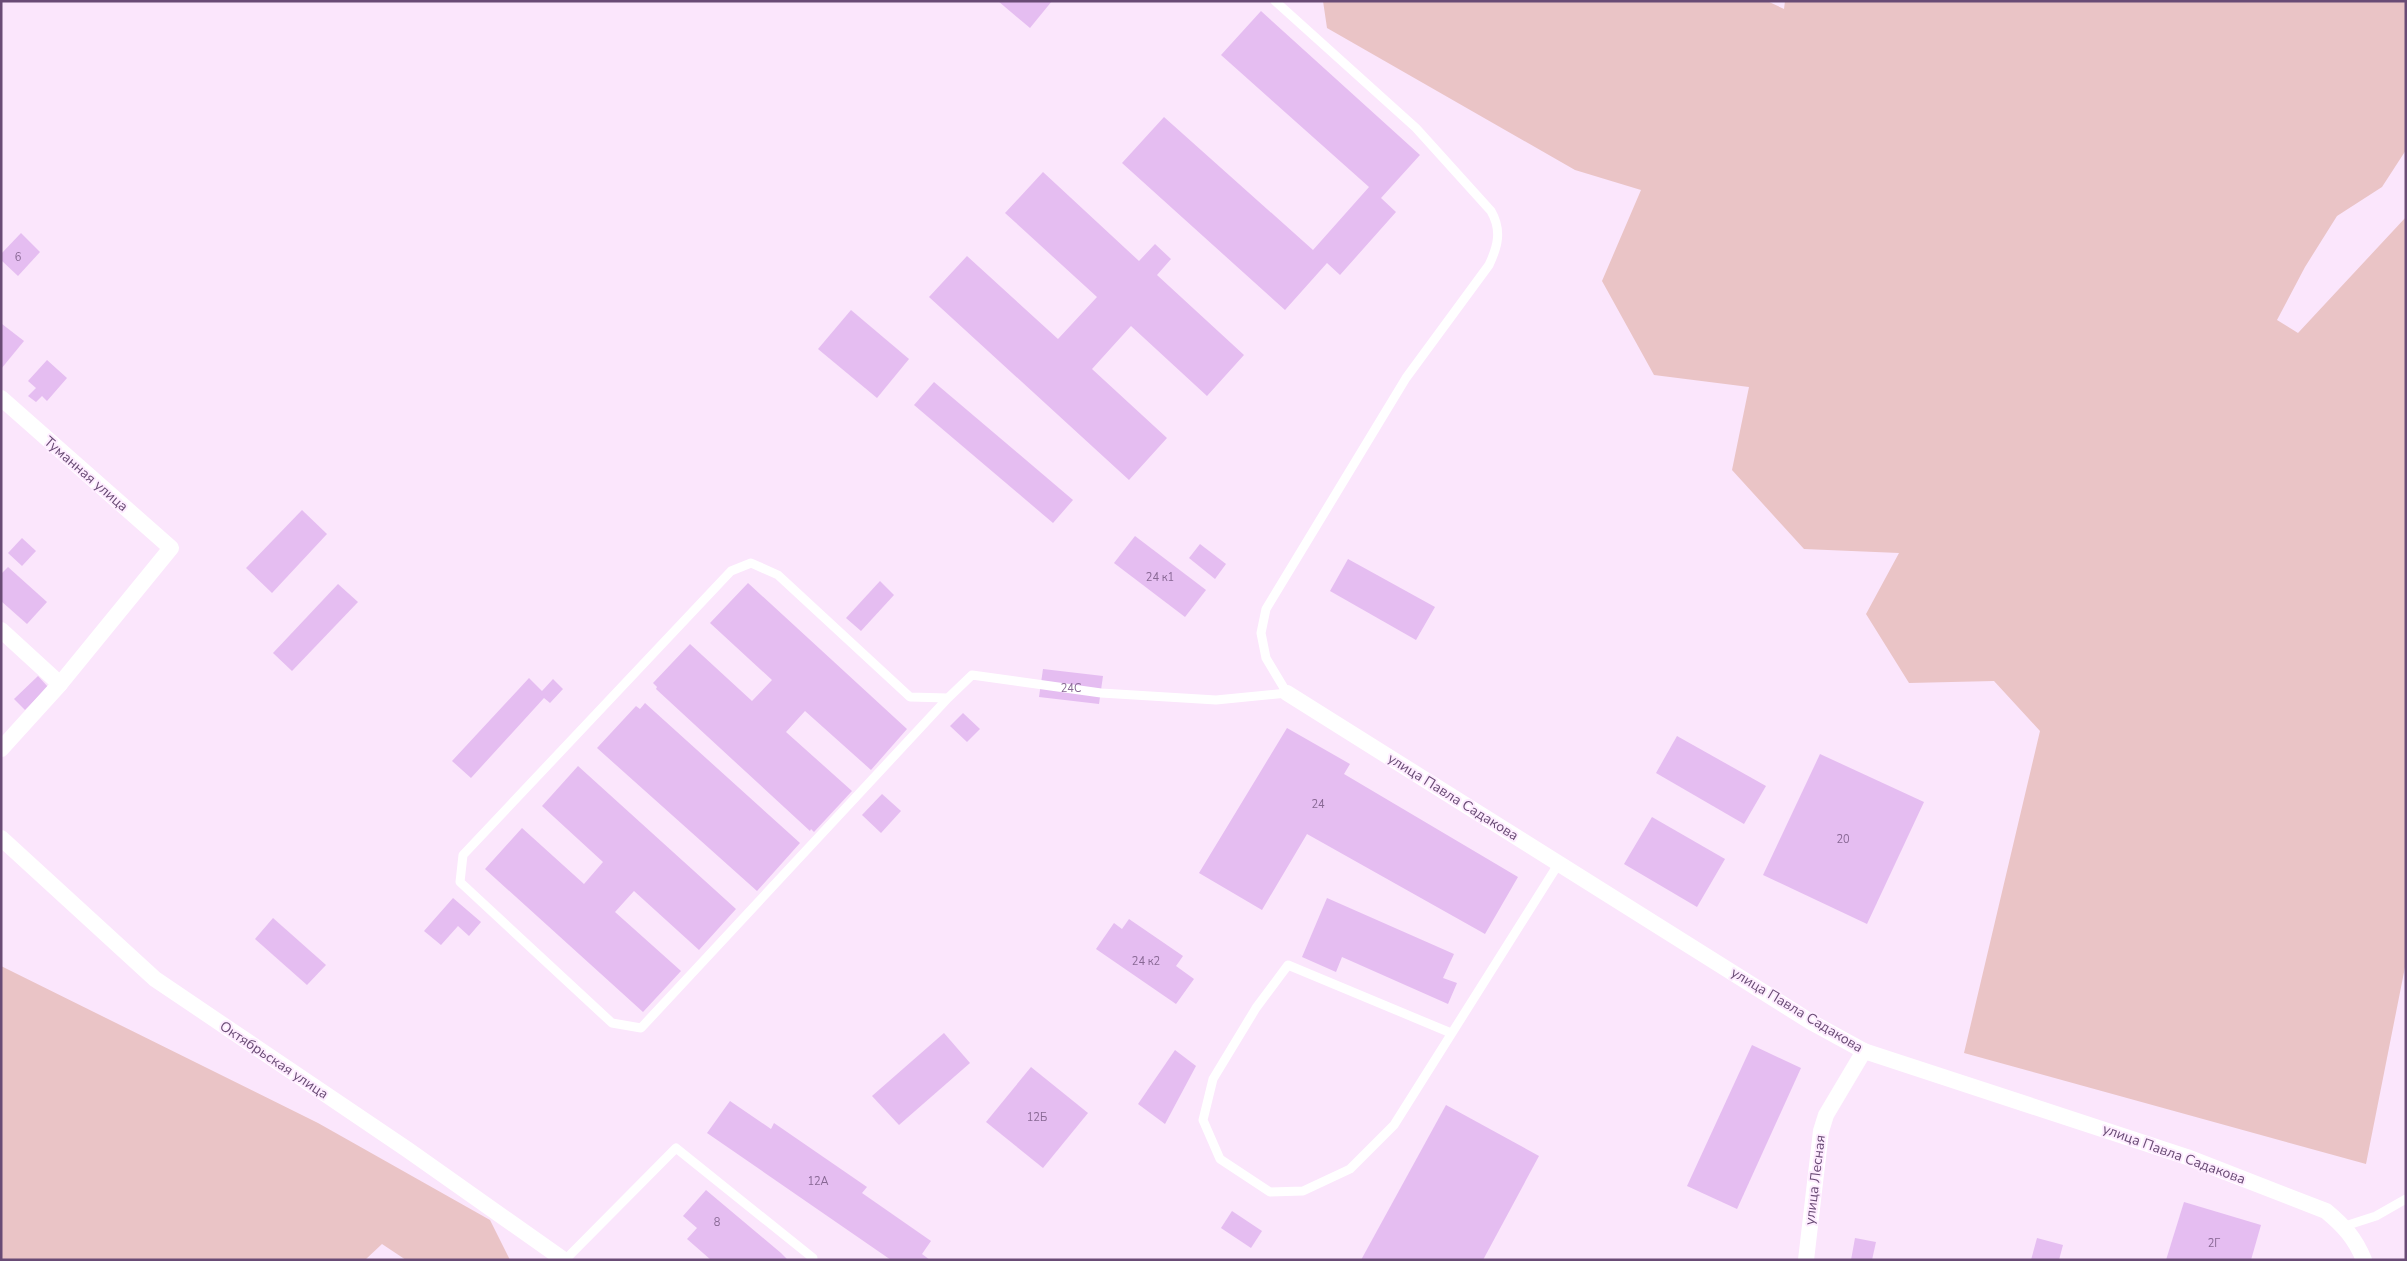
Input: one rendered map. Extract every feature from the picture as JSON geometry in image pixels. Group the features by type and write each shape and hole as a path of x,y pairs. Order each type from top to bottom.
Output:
{"street":[{"name":"Туманная улица","path":"1,398 172,548 60,684"},
{"path":"1,630 60,684 1,749"},
{"name":"улица Павла Садакова","path":"1287,693 1811,1022 1864,1051 2187,1157 2326,1212 2345,1226 2357,1244 2364,1260"},
{"name":"Октябрьская улица","path":"1,838 155,979 564,1260"},
{"name":"улица Лесная","path":"1806,1260 1821,1131 1826,1115 1864,1051"}],"lane":[{"path":"948,698 910,697 778,575 752,563 731,571 463,855 460,882 612,1022 641,1028 948,698 972,675 1100,693 1216,700 1287,693 1266,658 1261,633 1266,610 1406,378 1489,265 1497,248 1498,232 1496,220 1491,211 1416,128 1275,1"},
{"path":"1451,1033 1288,965 1256,1008 1213,1079 1203,1120 1220,1159 1270,1192 1303,1190 1350,1169 1394,1125 1558,863"},
{"path":"564,1260 676,1148 813,1258"},
{"path":"2345,1226 2376,1216 2406,1199"}],"shaded area":[{"path":"1323,1 1767,1 1784,9 1785,1 2406,1 2406,150 2382,187 2337,216 2305,267 2277,320 2298,333 2406,217 2406,962 2366,1164 1964,1053 2040,731 1994,681 1909,683 1866,614 1899,553 1804,549 1732,470 1749,387 1654,375 1602,281 1641,190 1575,170 1327,28"},
{"path":"1,966 318,1123 490,1220 510,1260 406,1260 382,1244 365,1260 1,1260"}],"building":[{"path":"998,1 1052,1 1030,28"},
{"path":"1261,11 1420,155 1381,198 1396,212 1340,275 1327,263 1285,310 1122,163 1164,117 1313,250 1369,187 1221,55"},
{"path":"1043,172 1139,261 1155,244 1171,259 1157,275 1244,355 1207,396 1131,326 1092,369 1167,438 1129,480 929,297 967,256 1058,339 1097,297 1005,213"},
{"path":"21,233 40,252 18,276 1,260 1,254"},
{"path":"851,310 909,359 877,398 818,349"},
{"path":"1,325 24,341 1,369"},
{"path":"47,360 67,378 47,401 42,396 36,402 28,396 36,388 28,381"},
{"path":"934,382 1073,500 1053,523 914,405"},
{"path":"302,510 327,534 272,593 246,568"},
{"path":"1135,536 1206,590 1185,617 1114,563"},
{"path":"22,538 36,551 22,566 8,553"},
{"path":"1200,544 1226,564 1215,579 1189,558"},
{"path":"1348,559 1435,607 1416,640 1330,591"},
{"path":"8,567 47,602 27,624 1,601 1,574"},
{"path":"880,581 894,595 861,631 846,618"},
{"path":"748,583 907,729 871,770 805,711 786,732 852,791 814,832 811,829 810,831 656,689 657,687 653,683 690,644 752,701 772,680 710,623"},
{"path":"338,584 358,602 292,671 273,653"},
{"path":"1043,669 1103,676 1099,704 1039,697"},
{"path":"38,676 48,687 25,710 14,699"},
{"path":"529,678 542,691 553,679 563,689 550,703 544,698 471,778 452,761"},
{"path":"645,703 800,843 757,891 597,748 636,706 640,709"},
{"path":"963,713 980,729 967,742 950,726"},
{"path":"1287,728 1350,764 1344,774 1518,877 1485,934 1307,834 1262,910 1199,873"},
{"path":"1677,736 1766,786 1744,824 1656,773"},
{"path":"1820,754 1924,802 1867,924 1763,875"},
{"path":"578,766 736,909 699,950 634,891 615,912 681,971 643,1012 485,869 522,828 584,884 603,862 542,806"},
{"path":"882,794 901,811 881,833 862,815"},
{"path":"1652,817 1725,859 1697,907 1624,864"},
{"path":"453,898 481,922 469,936 458,926 441,945 424,931"},
{"path":"1327,898 1454,954 1443,978 1457,983 1448,1004 1342,957 1336,972 1302,957"},
{"path":"273,918 326,965 307,985 255,939"},
{"path":"1129,919 1183,956 1176,966 1194,979 1176,1004 1096,949 1114,923 1122,929"},
{"path":"944,1033 970,1063 899,1125 872,1096"},
{"path":"1752,1045 1801,1068 1737,1209 1687,1186"},
{"path":"1175,1050 1196,1066 1165,1124 1138,1104"},
{"path":"1031,1067 1088,1113 1043,1168 986,1122"},
{"path":"730,1101 771,1129 774,1123 867,1187 862,1193 931,1241 922,1254 930,1260 891,1260 707,1133"},
{"path":"1446,1105 1539,1156 1483,1260 1361,1260"},
{"path":"706,1190 788,1260 711,1260 687,1239 697,1228 683,1216"},
{"path":"2184,1202 2261,1225 2251,1260 2166,1260"},
{"path":"1232,1211 1262,1231 1251,1248 1221,1228"},
{"path":"1855,1238 1876,1242 1872,1260 1851,1260"},
{"path":"2037,1238 2063,1245 2059,1260 2031,1260"}]}
